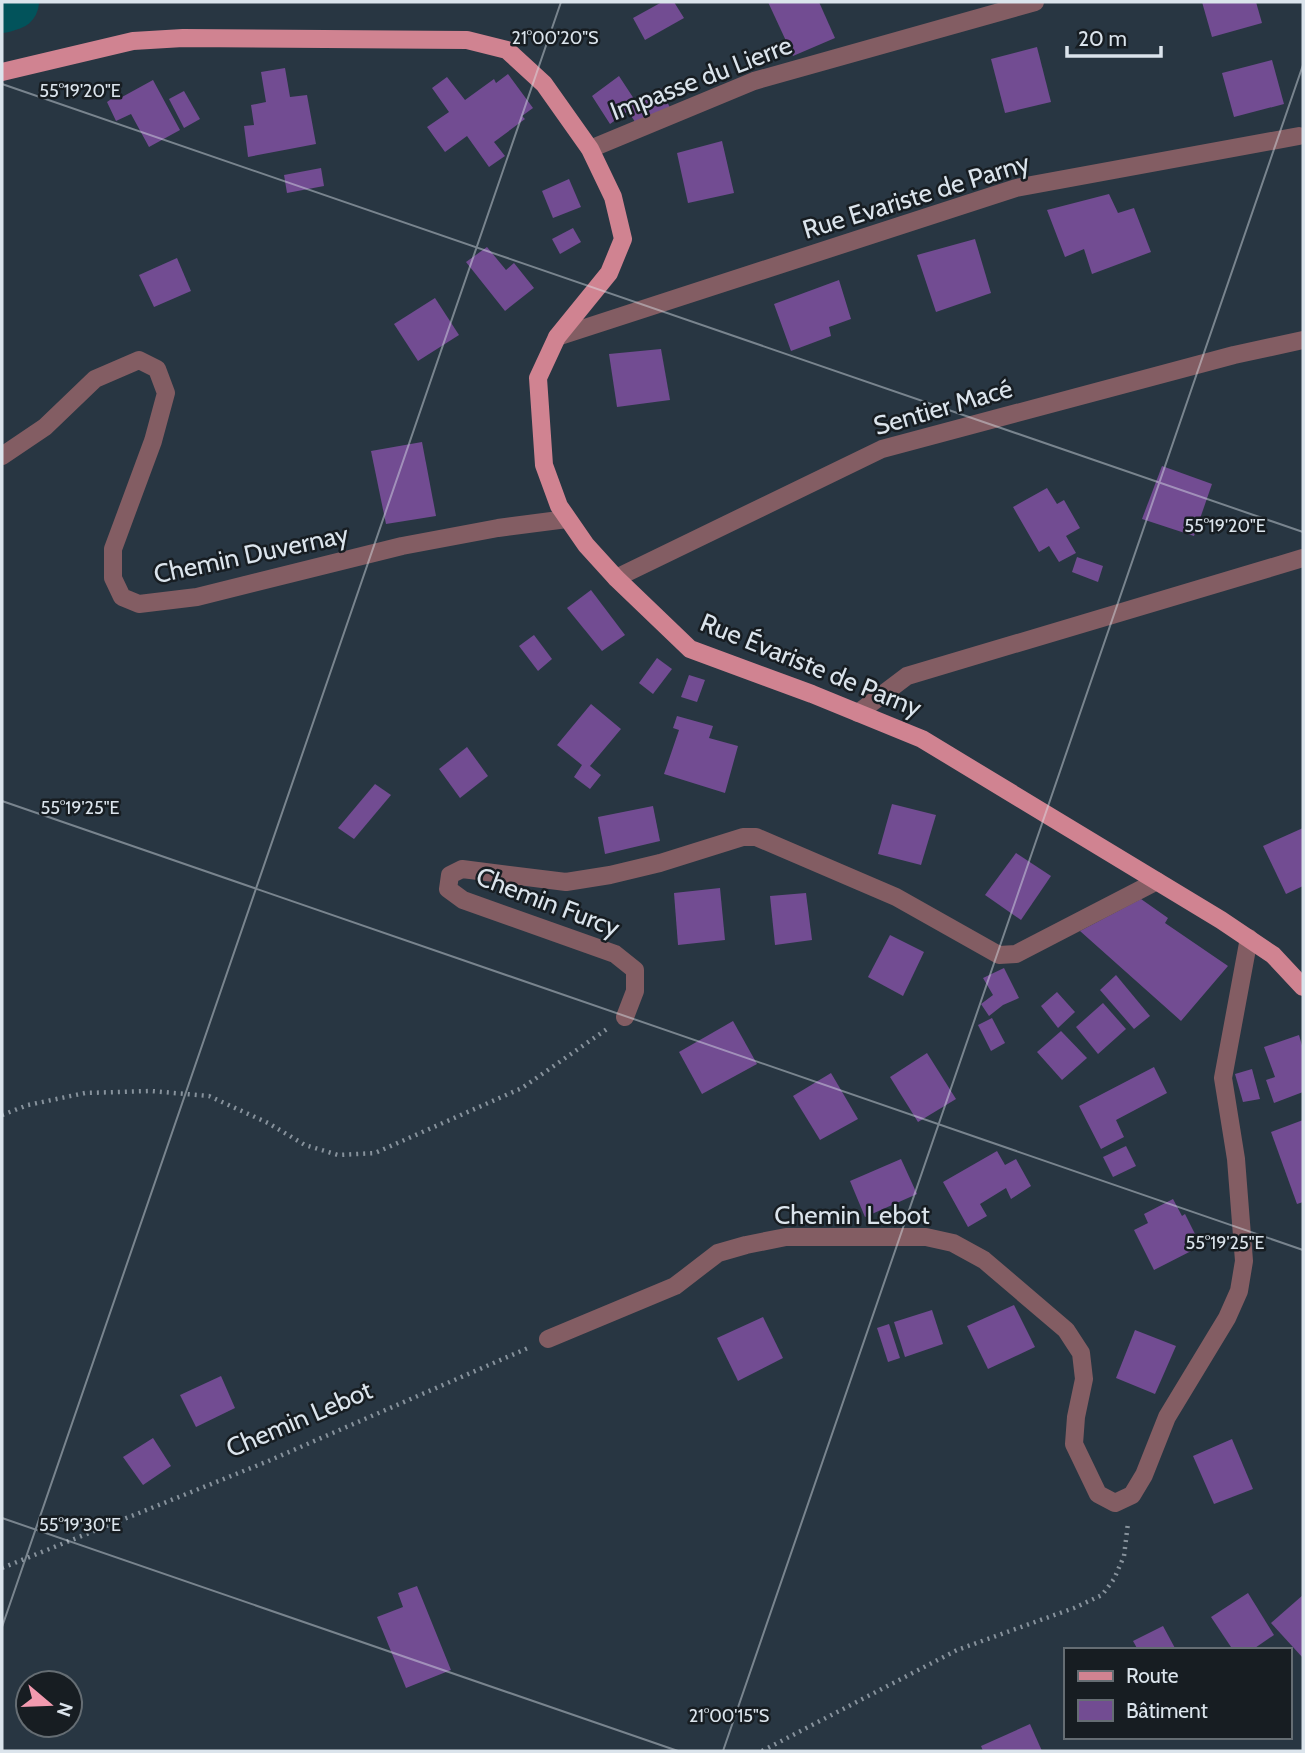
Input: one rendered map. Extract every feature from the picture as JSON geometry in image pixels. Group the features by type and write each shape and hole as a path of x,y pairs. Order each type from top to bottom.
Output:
{"main road":[{"name":"Rue Évariste de Parny","path":"2,72 133,41 183,38 467,40 507,50 544,84 590,149 613,197 623,239 609,273 557,337 538,378 544,465 559,506 586,545 616,578 690,649 812,694 922,739 1221,920 1273,955 1303,987"}],"street":[{"name":"Impasse du Lierre","path":"590,149 754,81 1035,2"},
{"name":"Rue Evariste de Parny","path":"557,337 1016,188 1298,136"},
{"name":"Sentier Macé","path":"616,578 882,449 1234,355 1303,340"},
{"name":"Chemin Duvernay","path":"2,456 45,427 95,379 139,360 157,369 166,393 153,441 113,549 113,578 122,597 139,604 197,597 402,546 498,528 567,519"},
{"path":"858,713 907,676 1303,558"},
{"name":"Chemin Furcy","path":"625,1017 635,991 635,970 615,954 463,900 448,889 450,875 462,869 566,882 610,875 660,863 743,837 756,837 896,897 999,955 1016,954 1157,881"},
{"path":"1132,1495 1144,1475 1167,1417 1227,1318 1239,1291 1244,1261 1236,1158 1223,1078 1249,939"},
{"name":"Chemin Lebot","path":"548,1339 675,1286 718,1252 746,1245 786,1237 926,1237 953,1244 984,1260 1066,1330 1081,1353 1084,1379 1076,1417 1074,1444 1098,1494 1115,1503 1132,1495"}],"path":[{"path":"2,1115 27,1105 85,1093 150,1091 209,1096 268,1123 305,1146 338,1155 375,1153 522,1088 625,1017"},
{"name":"Chemin Lebot","path":"2,1568 266,1462 548,1339"},
{"path":"762,1751 957,1650 1074,1608 1102,1595 1114,1579 1124,1556 1132,1495"}],"building":[{"path":"662,2 674,2 684,18 645,40 633,18"},
{"path":"768,2 819,2 835,38 793,56"},
{"path":"1202,2 1256,2 1262,23 1212,37"},
{"path":"1037,47 1051,102 1005,113 991,59"},
{"path":"1272,60 1284,104 1234,117 1222,73"},
{"path":"285,68 290,97 307,95 316,144 248,157 244,126 254,125 251,105 266,102 261,72"},
{"path":"508,74 533,108 522,116 525,119 494,142 505,156 489,167 467,136 445,152 427,127 449,112 432,88 447,77 465,100 494,79 496,83"},
{"path":"619,76 638,105 649,98 647,95 661,88 670,108 637,125 628,111 610,124 592,96"},
{"path":"153,80 180,130 149,147 131,114 116,121 107,102 120,93 122,97"},
{"path":"184,91 200,119 184,128 169,99"},
{"path":"722,141 734,193 688,203 677,153"},
{"path":"321,168 324,186 287,193 284,175"},
{"path":"569,179 581,207 553,218 542,191"},
{"path":"1109,194 1118,213 1134,208 1151,252 1092,274 1084,249 1065,257 1047,210"},
{"path":"573,228 581,242 560,254 552,239"},
{"path":"975,239 991,293 936,312 917,255"},
{"path":"487,247 506,270 514,263 534,288 505,311 466,262"},
{"path":"177,258 191,291 154,307 139,275"},
{"path":"839,280 851,319 829,327 831,336 791,351 774,304"},
{"path":"435,298 459,335 418,361 394,324"},
{"path":"661,349 670,400 617,407 609,354"},
{"path":"422,442 436,516 386,524 371,451"},
{"path":"1162,466 1212,484 1194,536 1142,519"},
{"path":"1047,488 1057,504 1064,500 1080,528 1066,536 1076,553 1059,562 1049,546 1039,552 1013,507"},
{"path":"1077,557 1103,566 1098,582 1072,572"},
{"path":"591,590 625,635 602,651 567,608"},
{"path":"534,635 552,659 538,671 519,646"},
{"path":"657,658 672,669 653,694 639,683"},
{"path":"689,675 705,680 697,702 681,697"},
{"path":"591,704 621,729 590,766 601,775 590,789 574,777 582,765 557,745"},
{"path":"677,716 713,726 709,738 738,746 725,793 664,774 679,730 673,728"},
{"path":"467,747 488,776 460,798 439,769"},
{"path":"375,784 391,795 354,839 338,828"},
{"path":"892,804 936,815 921,865 878,854"},
{"path":"653,806 660,841 605,854 598,817"},
{"path":"1303,828 1303,886 1286,894 1263,846"},
{"path":"1016,853 1051,876 1021,920 985,895"},
{"path":"720,888 725,940 678,945 674,893"},
{"path":"806,893 812,940 775,945 770,896"},
{"path":"1141,899 1168,918 1165,923 1228,966 1181,1021 1080,931"},
{"path":"890,935 924,952 903,996 868,977"},
{"path":"1004,968 1019,998 1003,1005 989,1016 981,1004 993,995 983,978"},
{"path":"1116,975 1150,1016 1134,1029 1100,990"},
{"path":"1057,992 1075,1012 1058,1028 1041,1006"},
{"path":"1103,1003 1126,1029 1098,1054 1076,1027"},
{"path":"992,1018 1005,1043 991,1051 978,1025"},
{"path":"733,1021 757,1064 702,1094 679,1052"},
{"path":"1061,1031 1087,1058 1062,1080 1037,1052"},
{"path":"1299,1035 1303,1049 1303,1092 1274,1103 1266,1080 1275,1077 1264,1047"},
{"path":"927,1053 956,1099 918,1122 890,1077"},
{"path":"1154,1067 1167,1093 1116,1120 1124,1137 1101,1149 1079,1106"},
{"path":"1252,1069 1260,1099 1243,1102 1235,1074"},
{"path":"831,1073 858,1119 820,1140 793,1096"},
{"path":"1303,1120 1303,1202 1297,1204 1271,1132"},
{"path":"1126,1146 1136,1166 1113,1177 1103,1157"},
{"path":"997,1151 1005,1165 1016,1159 1031,1186 1011,1199 1006,1188 980,1204 987,1216 968,1227 943,1182"},
{"path":"901,1159 917,1194 865,1217 850,1181"},
{"path":"1173,1199 1182,1216 1185,1214 1201,1246 1154,1270 1134,1230 1148,1223 1144,1214"},
{"path":"1014,1305 1035,1347 988,1369 967,1326"},
{"path":"932,1310 943,1344 905,1357 894,1322"},
{"path":"763,1317 783,1358 738,1381 717,1338"},
{"path":"889,1324 900,1358 888,1362 877,1328"},
{"path":"1135,1330 1176,1346 1155,1394 1116,1378"},
{"path":"221,1376 235,1408 196,1427 180,1395"},
{"path":"153,1438 171,1466 143,1485 123,1457"},
{"path":"1232,1439 1253,1489 1214,1504 1193,1456"},
{"path":"417,1586 451,1670 406,1688 377,1617 403,1607 398,1593"},
{"path":"1248,1593 1274,1635 1255,1648 1232,1648 1211,1617"},
{"path":"1303,1595 1303,1658 1271,1623"},
{"path":"1163,1626 1175,1648 1137,1648 1133,1641"},
{"path":"1030,1724 1042,1751 983,1751 981,1746"}],"waterway":[{"path":"2,5 11,2"}]}
